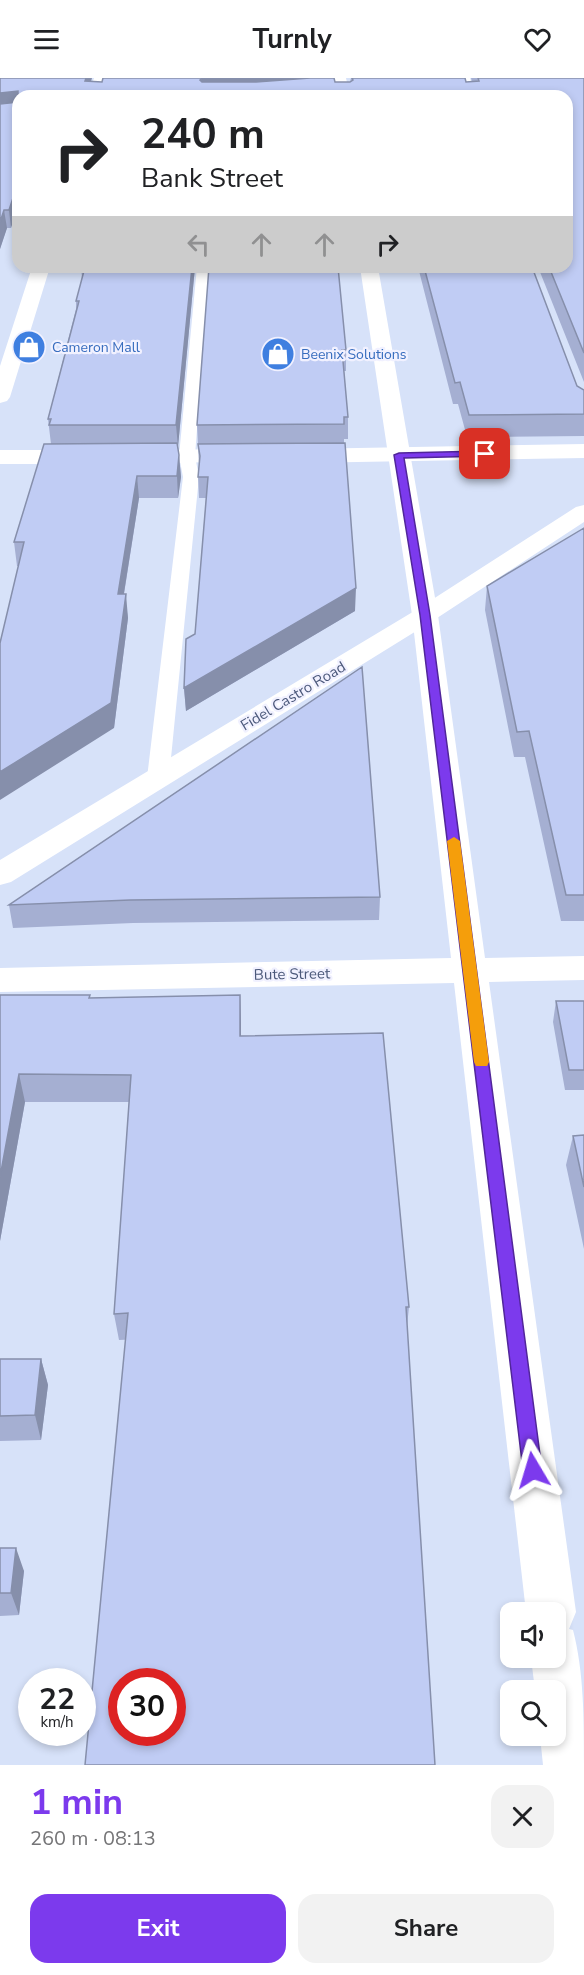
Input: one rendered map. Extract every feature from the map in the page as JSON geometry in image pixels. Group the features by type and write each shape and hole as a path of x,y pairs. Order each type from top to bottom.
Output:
{"street":[{"path":"0,397 39,273"},
{"path":"370,273 425,615 549,1602"},
{"path":"0,457 399,455 584,451"},
{"name":"Fidel Castro Road","path":"0,874 425,615 584,512"},
{"name":"Bute Street","path":"0,980 584,968"},
{"path":"558,1668 570,1765"}],"lane":[{"path":"158,778 191,477 187,456 203,273"}],"shaded area":[{"path":"0,78 584,78 584,1765 0,1765"}],"building":[{"path":"0,78 86,78 85,81 102,82 103,78 203,78 200,80 202,82 256,82 334,78 335,82 350,82 352,78 465,78 466,82 479,81 478,78 584,78 584,353 551,273 573,273 573,90 12,90 0,93"},
{"path":"12,103 12,201 9,210 4,210 0,222 0,104"},
{"path":"83,273 191,273 176,425 49,425 51,419 48,419 79,301 76,301"},
{"path":"209,273 339,273 346,350 342,350 348,417 344,417 344,424 197,425"},
{"path":"426,273 534,273 577,386 584,390 584,414 469,415 460,382 455,383"},
{"path":"177,443 179,455 177,476 137,476 118,594 126,594 111,703 0,772 0,643 24,542 14,542 44,444"},
{"path":"345,443 356,588 184,688 186,639 195,634 208,477 198,477 200,456 198,444"},
{"path":"584,528 584,895 566,895 529,731 517,732 487,586"},
{"path":"362,667 380,897 130,900 9,905"},
{"path":"0,995 90,995 89,998 240,995 240,1036 383,1033 409,1307 406,1307 435,1765 85,1765 87,1746 96,1746 94,1668 128,1313 114,1314 131,1075 19,1074 0,1177"},
{"path":"556,1001 584,1001 584,1070 569,1070"},
{"path":"584,1135 584,1187 573,1136"},
{"path":"0,1359 41,1359 35,1415 0,1416"},
{"path":"0,1548 16,1548 11,1593 0,1593"}],"slow traffic":[{"path":"454,841 481,1062"}],"place":[{"name":"Cameron Mall","path":"29,347"},
{"name":"Beenix Solutions","path":"278,354"}],"route":[{"path":"485,454 399,455 425,615 533,1470"}]}
